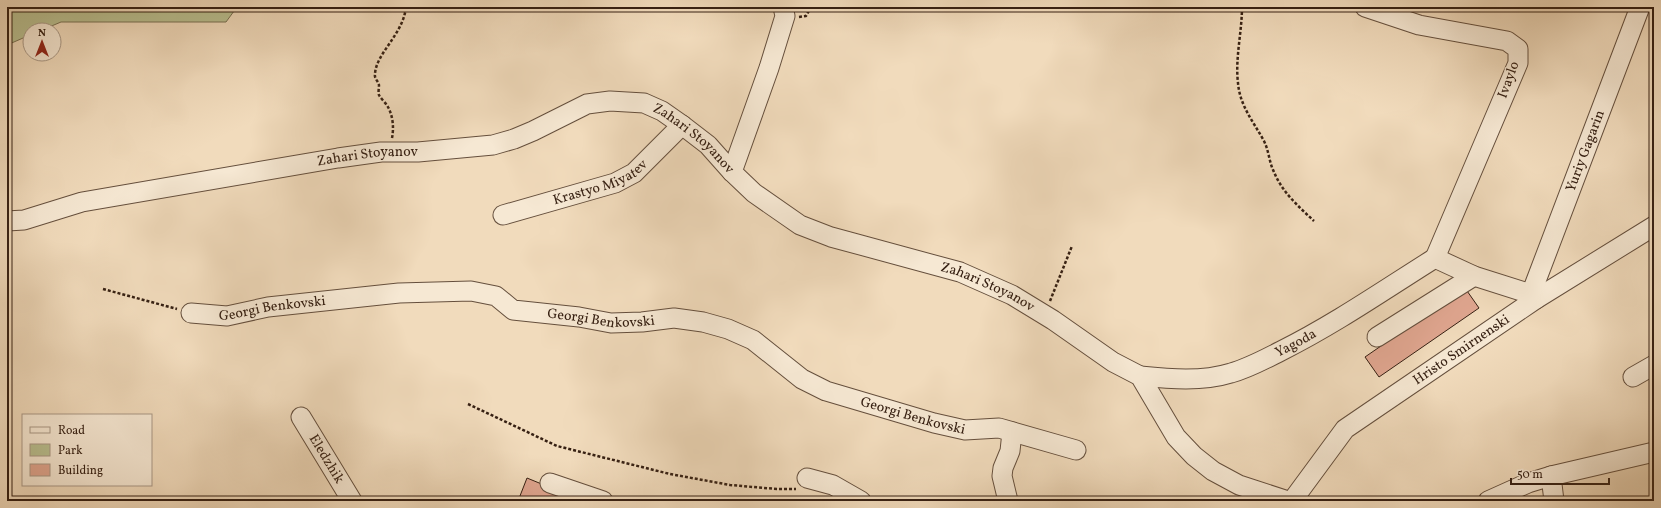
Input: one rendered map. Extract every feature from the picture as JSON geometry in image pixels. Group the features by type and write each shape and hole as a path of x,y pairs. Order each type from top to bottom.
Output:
{"street":[{"path":"732,172 769,68 785,16 783,7"},
{"name":"Ivaylo","path":"1365,7 1419,25 1508,41 1518,49 1518,63 1435,258"},
{"name":"Yuriy Gagarin","path":"1533,297 1640,7"},
{"name":"Zahari Stoyanov","path":"7,221 24,220 82,202 338,158 389,152 418,152 493,145 514,139 533,131 587,104 610,101 644,103 662,111 708,145 732,172 754,193 800,225 831,237 960,272 1012,295 1113,362 1140,376"},
{"name":"Krastyo Miyatev","path":"503,215 615,183 634,173 682,125"},
{"name":"Hristo Smirnenski","path":"1292,501 1345,429 1533,297 1654,226"},
{"path":"1435,258 1474,276 1533,297"},
{"name":"Yagoda","path":"1140,376 1170,379 1199,378 1230,373 1249,367 1316,334 1435,258"},
{"path":"1377,338 1474,276"},
{"name":"Georgi Benkovski","path":"191,313 227,316 268,307 399,292 470,291 496,296 513,310 579,317 611,323 642,322 674,318 703,322 728,329 752,340 802,379 826,391 934,423 965,430 999,428 1076,450"},
{"path":"1632,377 1654,365"},
{"path":"1140,376 1176,437 1194,456 1213,471 1239,484 1288,501"},
{"name":"Eledzhik","path":"301,417 352,501"},
{"path":"1008,501 1002,476 1002,468 1010,451 1012,432"},
{"path":"1488,501 1528,483 1551,476 1654,452"},
{"path":"1551,476 1554,501"},
{"path":"550,483 603,501"},
{"path":"803,484 833,485 861,501"}],"path":[{"path":"389,152 393,131 392,118 389,108 379,95 379,85 374,76 376,66 399,31 405,16 406,7"},
{"path":"1242,7 1238,82 1245,110 1268,149 1269,159 1274,174 1287,195 1314,221"},
{"path":"1044,315 1072,246"},
{"path":"103,289 191,313"},
{"path":"468,404 557,446 670,474 730,484 777,489 803,484"}],"green space":[{"path":"7,7 237,7 226,22 22,22 22,38 7,45"}],"building":[{"path":"1465,288 1479,308 1379,377 1365,357"},
{"path":"527,478 566,494 563,501 518,501"}]}
